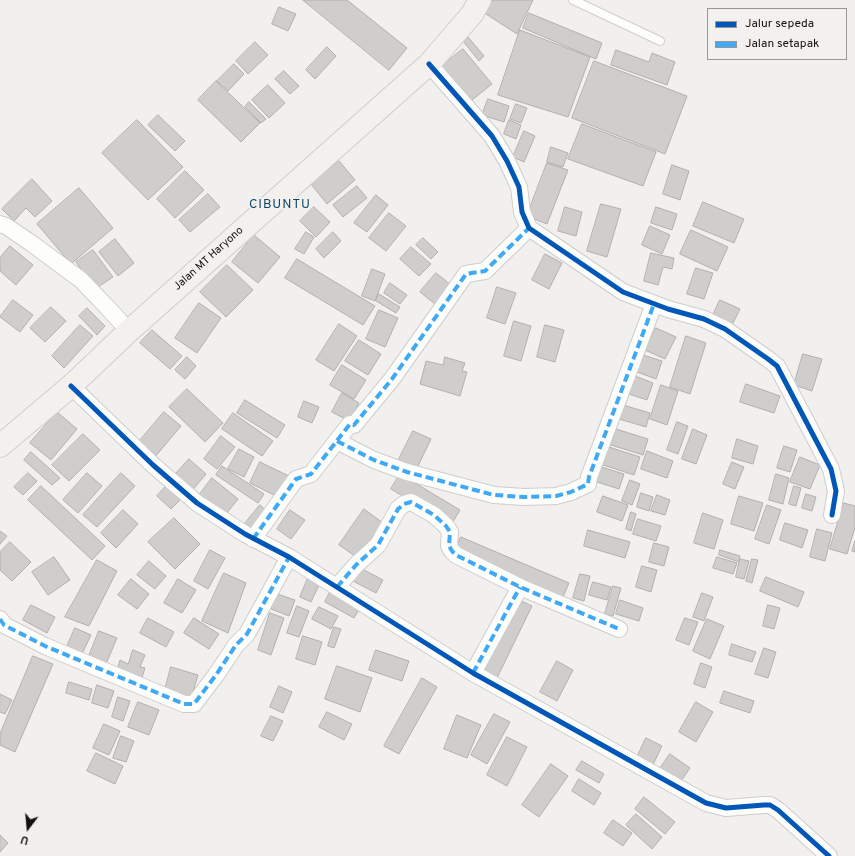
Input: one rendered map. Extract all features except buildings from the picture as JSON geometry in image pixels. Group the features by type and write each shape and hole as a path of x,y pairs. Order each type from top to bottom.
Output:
{"main road":[{"name":"Jalan MT Haryono","path":"0,446 71,386 128,331 429,64 472,14 480,0"}],"street":[{"path":"429,64 487,131 508,161 519,186 522,212 529,228 623,292 668,309 704,319 725,328 777,366 831,469 836,490 832,515"},
{"path":"0,224 6,226 31,243 80,280 108,307 128,331"},
{"path":"253,539 296,479 311,474 350,424 354,425 392,379 466,274 485,271 529,228"},
{"path":"338,441 374,460 407,472 494,495 524,497 556,496 571,492 588,484 589,477 654,304"},
{"path":"71,386 153,465 197,503 253,539 289,557 474,673 706,803 726,808 770,805 778,810 829,856"},
{"path":"337,587 356,565 378,545 398,509 404,504 411,502 434,515 446,526 450,532 449,546 456,555 520,587 619,629"},
{"path":"0,619 4,626 45,646 184,704 194,704 236,645 247,634 289,557"},
{"path":"474,673 520,587"}],"lane":[{"path":"573,0 660,41"}],"marked path":[{"path":"253,539 296,479 311,474 350,424 354,425 392,379 466,274 485,271 529,228"},
{"path":"337,441 374,460 407,472 494,495 524,497 556,496 571,492 588,484 589,477 654,304"},
{"path":"337,587 356,565 378,545 398,509 404,504 411,502 434,515 446,526 450,532 449,546 456,555 520,587 619,629"},
{"path":"0,619 4,625 45,646 184,704 194,704 236,645 247,634 289,557"},
{"path":"473,673 520,587"}],"cycle path":[{"path":"429,64 492,136 507,161 519,187 522,212 529,228 623,292 668,309 704,319 725,329 777,366 831,469 836,491 832,515"},
{"path":"71,386 153,465 197,503 245,534 289,557 473,673 706,803 726,808 770,805 778,810 829,856"}],"district":[{"name":"CIBUNTU","path":"280,205"}]}
